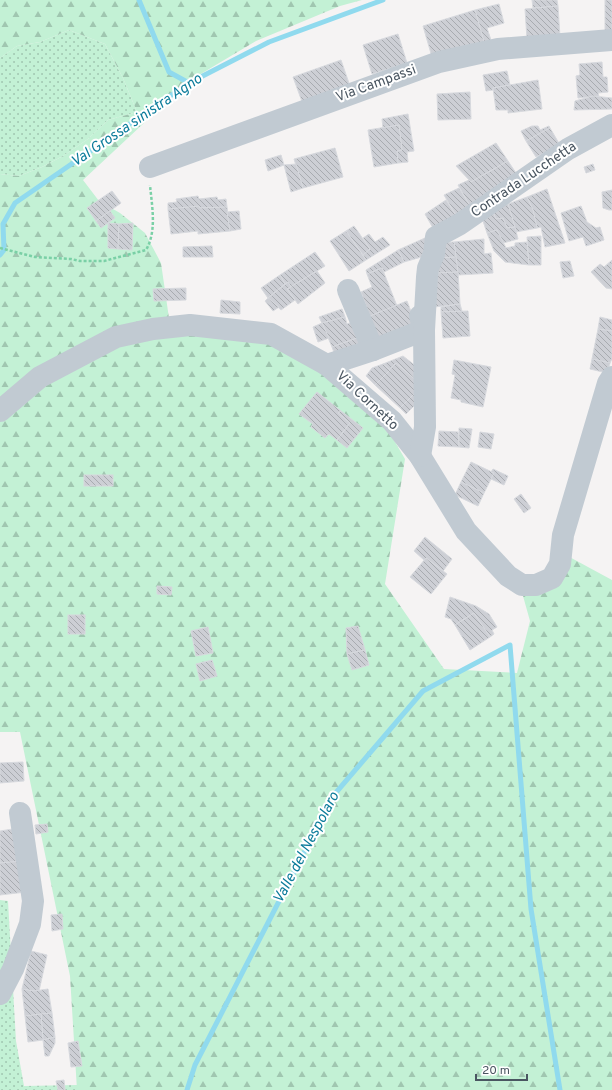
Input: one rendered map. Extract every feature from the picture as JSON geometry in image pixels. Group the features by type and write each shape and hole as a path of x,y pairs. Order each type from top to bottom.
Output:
{"street":[{"name":"Via Campassi","path":"150,167 439,62 498,49 612,40"},
{"name":"Contrada Lucchetta","path":"424,330 428,268 434,254 436,237 460,224 568,149 612,125"},
{"path":"348,290 374,350"},
{"path":"411,291 424,330 426,427 420,456"},
{"name":"Via Cornetto","path":"0,411 40,377 116,337 153,329 190,325 271,334 327,365 392,421 420,456 466,531 508,576 522,585 536,585 552,578 560,564 563,535 608,383 612,377"},
{"path":"327,365 374,350 424,330"},
{"path":"0,994 13,969 30,924 33,901 20,813"}],"path":[{"path":"0,248 35,257 80,261 104,261 146,250 150,243 153,229 150,167"}],"green space":[{"path":"0,0 362,0 340,6 256,41 189,81 83,180 99,201 120,213 145,233 161,263 170,325 284,343 384,423 405,459 385,584 444,669 517,673 530,621 523,596 564,554 612,580 612,1090 77,1090 70,976 20,732 0,732 0,174 19,176 42,167 63,156 88,139 108,120 137,112 123,78 105,44 69,30 40,42 17,46 0,58"},
{"path":"69,30 105,44 123,78 137,112 108,120 88,139 63,156 42,167 19,176 0,174 0,58 17,46 40,42"},
{"path":"0,900 8,901 16,1041 24,1086 77,1085 77,1090 0,1090"}],"building":[{"path":"532,0 557,0 558,6 533,8"},
{"path":"605,0 612,0 612,34 605,34"},
{"path":"499,4 504,23 487,28 491,40 484,42 475,10"},
{"path":"558,6 560,37 527,39 525,9"},
{"path":"475,10 484,42 432,57 423,26"},
{"path":"398,34 407,63 372,74 363,45"},
{"path":"341,60 351,89 304,107 293,77"},
{"path":"602,62 603,77 607,77 608,92 598,93 599,96 578,98 576,76 580,75 579,64"},
{"path":"507,71 510,85 493,88 493,90 486,91 483,75"},
{"path":"538,80 542,109 508,113 508,110 496,110 493,88"},
{"path":"470,92 471,119 438,120 437,94"},
{"path":"593,96 612,98 612,109 574,110 575,101"},
{"path":"408,114 414,151 407,152 408,162 398,163 397,151 402,150 399,125 383,128 382,119"},
{"path":"399,125 402,150 397,151 398,163 374,167 368,130"},
{"path":"532,126 538,126 540,130 549,126 550,128 526,141 521,131"},
{"path":"550,128 560,145 536,157 526,141"},
{"path":"496,143 508,161 471,182 456,166"},
{"path":"335,148 343,177 303,188 294,159"},
{"path":"281,155 284,165 268,171 265,160"},
{"path":"508,161 520,179 472,209 458,185 469,180 471,182"},
{"path":"296,164 303,188 291,192 284,165"},
{"path":"593,164 595,170 586,173 584,167"},
{"path":"459,188 472,209 457,217 444,195"},
{"path":"547,189 565,243 545,247 541,227 537,228 533,210 527,197"},
{"path":"612,190 612,210 609,210 603,208 602,192"},
{"path":"112,191 121,203 96,221 87,208"},
{"path":"198,196 199,199 217,197 218,200 226,199 227,207 168,209 168,203 177,202 176,199"},
{"path":"527,197 533,210 537,228 516,232 508,204"},
{"path":"446,200 457,217 433,228 425,214"},
{"path":"508,204 515,227 507,228 503,218 496,219 492,210"},
{"path":"199,206 200,208 227,207 230,231 198,234 198,231 171,234 168,209"},
{"path":"581,206 587,222 596,228 600,227 604,240 586,246 583,237 569,241 561,213"},
{"path":"492,210 496,219 503,218 507,228 515,227 518,239 503,243 497,230 487,233 481,215"},
{"path":"110,211 115,218 101,228 96,221"},
{"path":"239,211 241,229 230,231 227,212"},
{"path":"108,223 119,224 118,249 108,248"},
{"path":"133,223 132,250 118,249 119,224"},
{"path":"354,226 370,249 363,255 346,231"},
{"path":"497,230 506,248 515,246 515,243 527,242 529,265 505,262 494,251 487,233"},
{"path":"346,231 366,260 349,271 330,241"},
{"path":"369,234 375,242 383,237 390,245 366,260 363,255 370,249 363,238"},
{"path":"541,236 541,265 529,265 527,237"},
{"path":"425,238 432,254 404,262 398,250"},
{"path":"484,239 484,254 491,253 493,273 458,275 454,242"},
{"path":"454,242 456,257 438,258 438,243"},
{"path":"212,246 213,257 183,257 183,247"},
{"path":"398,250 404,262 384,272 382,268 367,274 366,270"},
{"path":"315,252 325,266 291,287 288,282 285,284 280,275"},
{"path":"456,257 458,272 438,273 438,258"},
{"path":"612,260 612,289 606,288 591,272 600,264 604,267"},
{"path":"570,261 574,276 563,278 560,262"},
{"path":"382,268 397,306 370,316 361,292 372,287 367,274"},
{"path":"317,271 325,283 298,304 287,289"},
{"path":"458,272 460,304 434,307 438,273"},
{"path":"280,275 285,284 268,298 261,288"},
{"path":"288,282 291,287 287,289 295,300 281,310 268,298"},
{"path":"186,288 186,300 154,301 153,289"},
{"path":"268,298 279,307 273,311 265,301"},
{"path":"221,300 240,302 240,314 220,313"},
{"path":"407,301 417,327 380,341 370,316"},
{"path":"460,304 462,311 441,312 441,307"},
{"path":"342,309 345,317 322,323 319,317"},
{"path":"468,311 470,336 443,338 441,312"},
{"path":"345,317 347,324 352,322 357,338 332,347 322,323"},
{"path":"600,317 612,320 612,331 598,329"},
{"path":"322,323 329,338 318,342 313,327"},
{"path":"598,329 612,331 612,359 610,363 592,359"},
{"path":"357,338 361,349 336,358 332,347"},
{"path":"403,356 417,367 417,381 396,363 390,370 383,364"},
{"path":"592,359 610,363 607,373 590,369"},
{"path":"454,360 491,367 483,407 451,398 455,375 452,374"},
{"path":"396,363 417,381 417,391 400,408 375,385"},
{"path":"383,364 390,370 375,385 366,376 372,368"},
{"path":"417,391 417,403 406,414 400,408"},
{"path":"317,392 341,411 338,413 350,423 337,440 329,434 325,438 311,427 313,424 299,414"},
{"path":"341,411 363,428 347,448 337,440 350,423 338,413"},
{"path":"459,428 472,429 469,448 459,447"},
{"path":"439,431 458,432 459,447 438,446"},
{"path":"480,432 494,434 491,449 478,447"},
{"path":"471,462 494,473 484,493 461,482"},
{"path":"493,469 508,476 504,485 491,479 494,473 491,472"},
{"path":"84,475 113,475 113,486 84,486"},
{"path":"461,482 484,493 478,506 455,495"},
{"path":"521,494 531,508 524,513 514,499"},
{"path":"425,537 452,559 443,571 426,558 424,560 414,551"},
{"path":"426,558 447,574 431,594 410,577"},
{"path":"157,586 172,587 171,595 157,594"},
{"path":"450,597 476,606 489,614 497,627 492,630 494,634 490,637 474,613 455,625 451,619 445,617"},
{"path":"474,613 490,637 470,650 455,625"},
{"path":"68,615 85,615 85,634 68,634"},
{"path":"358,626 365,650 347,654 346,628"},
{"path":"208,627 213,653 196,656 191,631"},
{"path":"365,650 369,665 352,670 347,654"},
{"path":"212,660 217,676 200,681 196,664"},
{"path":"23,762 24,781 0,783 0,763"},
{"path":"47,824 48,832 36,834 35,825"},
{"path":"19,828 23,861 0,863 0,831"},
{"path":"23,861 26,892 0,895 0,863"},
{"path":"62,914 63,929 52,931 51,915"},
{"path":"31,951 47,955 39,991 22,989"},
{"path":"22,989 34,991 48,989 52,1013 25,1016"},
{"path":"52,1013 55,1037 43,1040 41,1014"},
{"path":"41,1014 43,1040 28,1042 25,1016"},
{"path":"55,1037 55,1043 49,1056 45,1056 43,1040"},
{"path":"78,1041 82,1066 71,1067 68,1043"},
{"path":"64,1080 65,1090 58,1090 56,1081"}],"waterway":[{"path":"139,0 169,72 189,83"},
{"name":"Val Grossa sinistra Agno","path":"0,255 4,250 3,224 15,203 189,83 269,42 383,0"},
{"name":"Valle del Nespolaro","path":"187,1090 195,1065 333,796 423,691 510,645 531,909 560,1090"}]}
